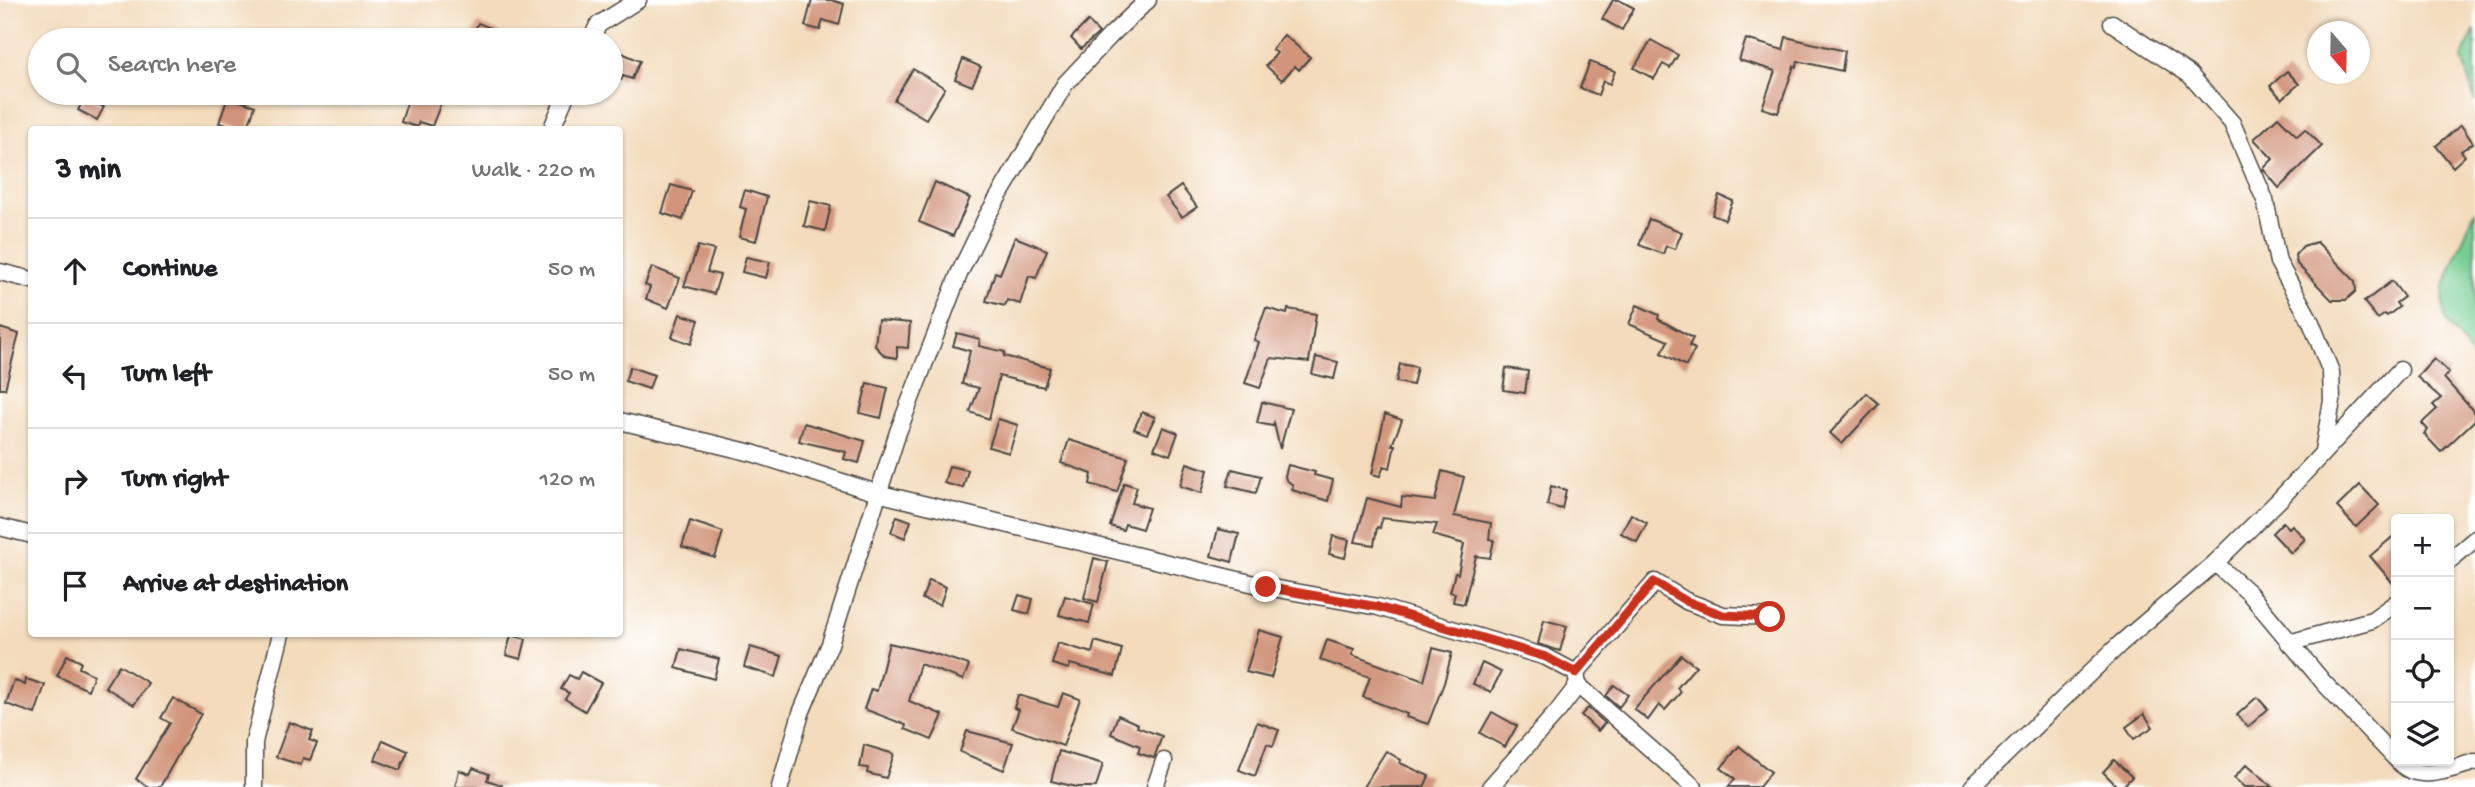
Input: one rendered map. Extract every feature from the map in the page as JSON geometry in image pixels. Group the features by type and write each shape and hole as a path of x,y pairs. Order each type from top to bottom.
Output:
{"street":[{"path":"597,28 638,0"},
{"path":"780,787 801,713 830,644 898,432 954,285 987,216 1065,84 1111,35 1149,0"},
{"path":"2112,23 2190,75 2232,123 2265,200 2278,262 2310,320 2330,372 2332,401 2323,451"},
{"path":"553,126 562,105"},
{"path":"0,272 28,279"},
{"path":"1972,787 2120,642 2215,563 2280,499 2400,370"},
{"path":"623,422 752,453 877,493 1266,587 1378,607 1535,653 1577,679 1693,787"},
{"path":"0,527 28,534"},
{"path":"2454,557 2475,539"},
{"path":"2215,563 2249,593 2289,643 2391,754"},
{"path":"1490,787 1558,711 1577,679 1654,582 1686,601 1723,615 1770,617"},
{"path":"2289,643 2372,620 2391,607"},
{"path":"254,787 254,741 280,637"},
{"path":"1156,787 1164,761"},
{"path":"2403,766 2417,774 2475,762"}],"green space":[{"path":"2475,29 2475,102 2462,58"},
{"path":"2475,210 2475,361 2444,318 2443,289"}],"building":[{"path":"812,0 831,0 844,4 839,25 823,20 820,30 805,26"},
{"path":"1613,0 1619,0 1634,8 1622,30 1602,19"},
{"path":"1088,21 1099,33 1081,49 1071,38"},
{"path":"478,23 490,28 476,28"},
{"path":"1284,35 1310,57 1299,70 1295,66 1282,80 1266,66 1277,53 1272,49"},
{"path":"1786,37 1845,51 1842,71 1798,61 1778,113 1762,108 1775,71 1739,60 1746,39 1783,50"},
{"path":"1651,40 1678,55 1670,68 1663,64 1654,79 1634,68"},
{"path":"623,53 640,61 632,79 623,76"},
{"path":"963,59 981,67 972,86 955,79"},
{"path":"1590,62 1615,71 1610,84 1603,81 1598,95 1580,88"},
{"path":"913,69 945,88 926,119 894,100"},
{"path":"2287,71 2299,84 2282,99 2270,86"},
{"path":"81,105 104,107 97,120 78,110"},
{"path":"225,105 255,106 248,126 219,123"},
{"path":"406,105 440,105 432,126 419,122 417,126 414,126 401,122"},
{"path":"2278,117 2297,136 2305,129 2322,146 2279,188 2263,169 2273,159 2254,139"},
{"path":"2461,125 2473,143 2461,151 2465,156 2453,167 2436,146"},
{"path":"935,182 970,198 953,236 919,222"},
{"path":"671,185 692,191 683,220 662,213"},
{"path":"1181,186 1197,207 1182,217 1166,197"},
{"path":"745,190 767,197 756,241 739,237 746,209 740,207"},
{"path":"1719,195 1733,201 1725,220 1712,215"},
{"path":"810,201 831,206 825,231 804,226"},
{"path":"1649,219 1682,232 1675,249 1666,246 1663,254 1639,245"},
{"path":"1015,237 1047,250 1036,278 1029,276 1020,304 1007,300 1005,306 986,301 995,272 1000,274"},
{"path":"2317,242 2355,281 2356,291 2346,300 2332,300 2297,264 2295,255 2303,246"},
{"path":"698,246 714,250 707,272 720,275 714,294 684,286"},
{"path":"746,257 770,262 766,278 742,272"},
{"path":"652,267 680,278 668,308 646,299 650,287 645,285"},
{"path":"2392,281 2404,297 2396,303 2399,307 2378,319 2364,302"},
{"path":"1637,305 1659,315 1658,319 1693,338 1689,346 1695,349 1686,366 1661,353 1668,341 1629,324"},
{"path":"1266,308 1287,314 1288,309 1316,314 1309,362 1271,358 1260,388 1245,383 1259,342 1254,340"},
{"path":"680,314 699,320 691,344 672,337"},
{"path":"878,320 910,323 908,348 897,347 897,358 885,356 875,346"},
{"path":"0,328 19,334 5,389 0,389"},
{"path":"957,333 980,339 979,346 1005,352 1004,356 1050,368 1044,387 999,376 989,419 970,412 979,388 962,384 970,351 953,346"},
{"path":"1316,357 1338,362 1334,379 1312,374"},
{"path":"2434,359 2449,372 2444,378 2475,413 2475,420 2441,452 2424,434 2428,430 2422,423 2437,409 2433,405 2441,398 2417,377"},
{"path":"1400,364 1417,367 1413,385 1396,382"},
{"path":"630,367 654,375 649,389 625,381"},
{"path":"1506,368 1528,371 1525,393 1503,390"},
{"path":"867,383 888,388 881,418 860,413"},
{"path":"1867,393 1879,404 1842,444 1830,433"},
{"path":"1262,402 1291,409 1280,449 1274,423 1273,426 1257,423"},
{"path":"1142,412 1155,417 1147,434 1134,429"},
{"path":"1385,414 1402,420 1392,445 1395,445 1390,468 1384,466 1380,476 1372,474"},
{"path":"998,419 1018,425 1009,453 989,447"},
{"path":"804,423 865,441 859,463 844,459 846,452 799,441"},
{"path":"1163,427 1178,433 1170,455 1154,449"},
{"path":"1069,440 1128,458 1117,492 1090,484 1092,474 1061,463"},
{"path":"1187,463 1208,470 1202,493 1180,486"},
{"path":"1288,465 1333,480 1328,501 1292,490 1293,485 1285,476"},
{"path":"949,466 968,470 963,488 944,483"},
{"path":"1232,469 1261,476 1256,493 1227,486"},
{"path":"1442,471 1464,477 1454,516 1491,523 1489,539 1494,540 1490,558 1476,556 1464,604 1453,602 1455,593 1450,592 1455,573 1458,574 1464,544 1433,535 1437,524 1382,518 1380,528 1377,527 1374,545 1355,542 1367,498 1401,507 1402,497 1435,501"},
{"path":"1124,483 1137,487 1132,503 1149,508 1142,529 1125,524 1123,530 1110,526"},
{"path":"2360,485 2379,505 2356,527 2337,507"},
{"path":"1551,486 1566,490 1562,509 1547,505"},
{"path":"1631,514 1647,523 1637,542 1621,533"},
{"path":"897,516 911,521 905,538 891,532"},
{"path":"690,521 723,532 715,558 682,547"},
{"path":"2283,522 2289,528 2292,525 2305,539 2291,553 2272,533"},
{"path":"1218,529 1239,534 1232,562 1211,556"},
{"path":"1333,536 1349,540 1345,558 1329,554"},
{"path":"2391,538 2391,581 2370,556"},
{"path":"1094,558 1108,562 1098,602 1084,598"},
{"path":"929,580 946,587 940,605 922,599"},
{"path":"1019,595 1033,599 1029,614 1014,610"},
{"path":"1065,596 1094,604 1089,623 1059,615"},
{"path":"1544,620 1567,626 1560,651 1538,644"},
{"path":"1259,630 1283,637 1271,678 1246,672"},
{"path":"510,637 526,639 521,659 506,655"},
{"path":"1327,640 1354,649 1352,655 1424,681 1433,648 1452,653 1428,724 1363,697 1370,677 1320,660"},
{"path":"1095,641 1122,649 1115,676 1070,664 1069,669 1052,664 1058,643 1092,653"},
{"path":"889,643 969,665 963,680 920,664 909,701 943,715 932,740 905,729 906,725 864,709 871,689 877,691"},
{"path":"750,647 782,656 776,677 744,667"},
{"path":"681,649 719,659 714,679 676,668"},
{"path":"67,655 81,662 79,668 94,675 88,690 57,676"},
{"path":"1681,655 1696,666 1677,688 1681,692 1665,710 1659,705 1648,720 1634,709"},
{"path":"1482,663 1501,672 1491,692 1473,684"},
{"path":"119,665 148,683 134,705 105,687"},
{"path":"581,672 601,683 585,711 565,699 569,693 561,689 569,675 577,679"},
{"path":"26,679 45,685 35,714 6,704 14,680 25,685"},
{"path":"1614,685 1628,695 1619,707 1606,696"},
{"path":"1063,693 1080,699 1063,746 1012,728 1019,710 1014,708 1018,695 1058,707"},
{"path":"2257,697 2268,709 2248,727 2237,715"},
{"path":"173,698 201,714 160,787 149,787 136,779 170,723 161,718"},
{"path":"1588,708 1605,723 1598,731 1581,715"},
{"path":"1492,712 1517,726 1505,747 1480,733"},
{"path":"2144,714 2153,727 2134,739 2126,727"},
{"path":"1118,715 1138,724 1137,727 1162,736 1154,758 1138,753 1140,746 1111,734"},
{"path":"289,722 313,731 309,740 317,743 310,760 303,758 301,765 276,757"},
{"path":"1257,722 1279,730 1273,746 1267,744 1255,776 1239,770"},
{"path":"967,731 1013,743 1004,770 960,752"},
{"path":"383,740 408,751 400,770 375,760"},
{"path":"864,745 894,754 886,778 867,773 868,768 860,767"},
{"path":"1739,746 1771,772 1759,787 1728,787 1735,779 1721,768"},
{"path":"1059,751 1103,764 1096,787 1077,787 1051,781"},
{"path":"1386,751 1401,760 1400,763 1429,776 1424,787 1363,787"},
{"path":"2114,760 2132,777 2122,787 2118,787 2103,772"},
{"path":"2247,764 2273,787 2244,787 2234,778"},
{"path":"473,768 489,774 487,780 502,785 501,787 455,787 459,770 470,774"}],"route":[{"path":"1266,587 1378,607 1546,657 1576,673 1654,582 1686,601 1723,615 1770,617"}]}
